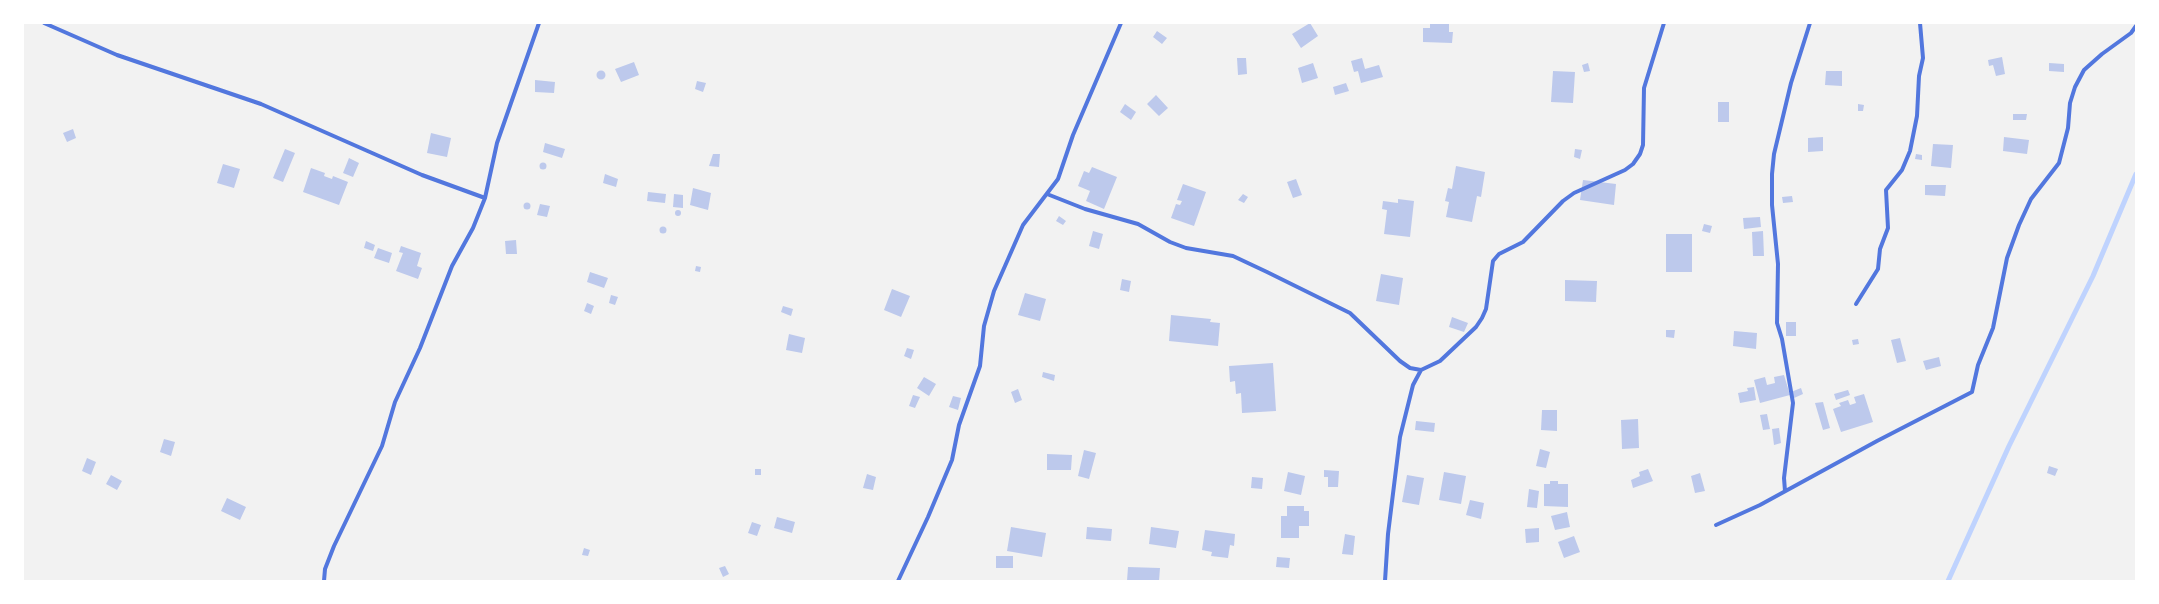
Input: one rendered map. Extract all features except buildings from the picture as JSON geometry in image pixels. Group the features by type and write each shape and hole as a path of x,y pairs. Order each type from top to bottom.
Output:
{"street":[{"path":"44,23 117,55 262,104 422,175 485,198"},
{"path":"324,581 326,569 334,546 382,446 395,402 420,348 452,266 473,228 485,198 497,143 539,23"},
{"path":"898,581 928,517 952,460 958,425 980,366 984,326 994,291 1024,225 1058,178 1073,135 1121,23"},
{"path":"1047,194 1085,209 1138,224 1170,242 1186,248 1233,256 1350,314 1400,361 1410,368 1421,370 1440,361 1476,327 1486,309 1494,261 1499,254 1523,242 1563,201 1574,192 1625,170 1633,164 1640,154 1643,145 1644,88 1664,23"},
{"path":"1785,491 1784,478 1793,403 1782,340 1777,323 1778,264 1772,205 1772,174 1774,154 1791,83 1810,23"},
{"path":"1856,304 1878,269 1880,249 1888,228 1886,190 1902,170 1910,151 1917,116 1919,76 1924,58 1920,23"},
{"path":"1716,525 1785,491 1972,392 1978,365 1993,328 2007,258 2019,225 2031,199 2059,163 2068,128 2070,103 2075,87 2084,70 2102,54 2131,33 2136,26"},
{"path":"1385,581 1388,534 1400,437 1413,385 1421,370"}],"waterway":[{"path":"1948,581 2009,446 2093,276 2136,174"}]}
